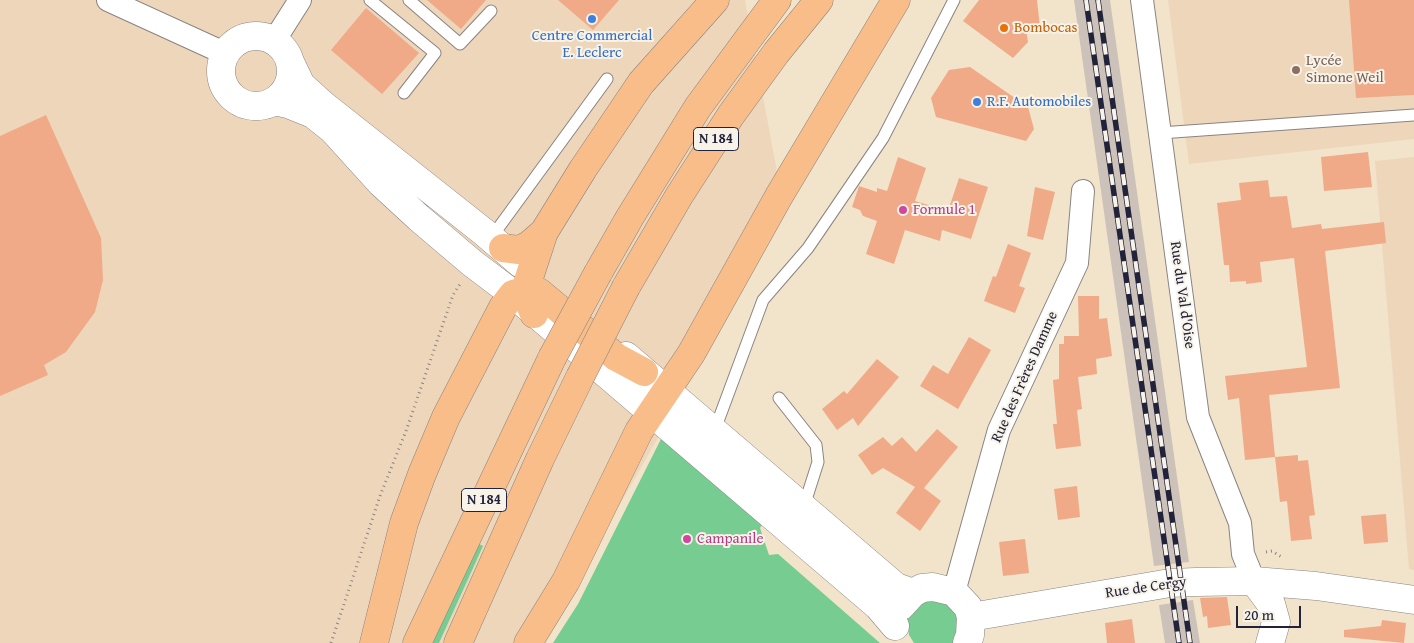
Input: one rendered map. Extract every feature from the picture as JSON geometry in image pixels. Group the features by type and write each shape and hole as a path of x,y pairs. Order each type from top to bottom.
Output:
{"main road":[{"path":"497,243 519,250 529,245 544,232 583,169 641,83 715,0"},
{"name":"N 184","path":"417,643 552,358 598,273 698,107 777,0"},
{"name":"N 184","path":"458,643 540,459 626,287 679,196 731,116 776,53 819,0"},
{"path":"528,643 566,580 639,431 658,387 779,196 896,0"},
{"path":"529,297 544,232"},
{"path":"374,643 404,523 422,474 446,417 503,308 539,292 616,357 658,387"}],"street":[{"path":"108,0 224,53"},
{"path":"274,41 300,0"},
{"name":"Rue du Val d'Oise","path":"1142,0 1198,417 1240,524 1243,554 1254,581"},
{"path":"529,297 497,243 322,104 301,85 287,54 274,41 255,36 245,37 224,53 220,68 221,79 232,98 253,106 274,102 288,104 313,114 333,130 381,183 472,263 529,297 658,387 714,433 878,606 898,635"},
{"path":"274,102 281,96 290,80 290,62"},
{"name":"Rue des Frères Damme","path":"954,592 998,430 1077,263 1083,191"},
{"path":"658,387 709,463 896,587 913,593"},
{"path":"1254,581 1271,604 1273,633"},
{"name":"Rue de Cergy","path":"969,630 1170,583 1254,581 1316,586 1414,600"},
{"path":"1273,633 1303,594 1316,586"},
{"path":"898,635 897,613 903,602 913,593 933,587 954,592 968,607 969,630"}],"lane":[{"path":"370,0 435,53 404,93"},
{"path":"409,0 460,44 491,11"},
{"path":"709,463 714,433 763,300 808,248 883,138 954,0"},
{"path":"497,243 607,78"},
{"path":"1160,133 1414,115"},
{"path":"779,398 816,444 818,462 795,520"}],"path":[{"path":"331,643 380,496 406,431 453,294 472,263"}],"shaded area":[{"path":"0,0 745,0 785,215 541,643 0,643"},
{"path":"1074,0 1110,0 1189,562 1154,566"},
{"name":"Lycée Simone Weil","path":"1168,0 1414,0 1414,139 1189,164"},
{"path":"1414,157 1414,570 1409,569 1375,161"},
{"path":"1193,600 1200,643 1165,643 1159,605"}],"green space":[{"name":"Campanile","path":"661,439 763,523 760,528 769,555 778,554 880,643 553,643 578,604"},
{"path":"479,544 483,546 439,643 432,643"},
{"path":"932,598 949,603 959,618 958,635 953,643 914,643 909,635 907,618 911,610 916,604"}],"building":[{"path":"427,0 486,0 461,29"},
{"name":"Centre Commercial E. Leclerc","path":"558,0 619,0 593,30"},
{"name":"Bombocas","path":"979,0 1037,0 1040,27 1026,29 1028,42 1013,58 963,21"},
{"path":"1349,0 1414,0 1414,95 1356,98"},
{"path":"366,8 419,53 382,94 331,50"},
{"name":"R.F. Automobiles","path":"970,67 1028,107 1034,129 1026,141 936,117 931,98 949,70"},
{"path":"46,115 101,238 103,280 95,312 66,352 44,365 48,375 0,396 0,136"},
{"path":"1368,152 1372,187 1324,191 1321,157"},
{"name":"Formule 1","path":"898,157 926,168 915,201 948,211 959,178 988,187 971,239 942,230 940,241 905,230 894,264 866,254 877,221 863,216 860,210 852,207 859,186 877,192 877,188 887,191"},
{"path":"1268,180 1270,197 1287,196 1292,228 1321,224 1322,229 1384,222 1386,243 1325,251 1340,388 1269,395 1275,457 1245,460 1239,398 1228,400 1225,376 1307,367 1294,258 1260,262 1262,282 1246,284 1246,281 1230,282 1229,265 1224,265 1217,203 1241,200 1239,183"},
{"path":"1035,187 1055,192 1043,240 1027,236"},
{"path":"1008,244 1031,253 1019,286 1025,288 1015,313 984,301 993,276 996,277"},
{"path":"1078,296 1099,296 1099,319 1107,318 1112,356 1096,359 1097,374 1078,377 1082,409 1077,410 1081,446 1056,449 1053,424 1057,424 1053,380 1059,379 1059,344 1064,344 1064,336 1079,336"},
{"path":"969,337 991,350 958,409 920,386 933,365 948,374"},
{"path":"877,359 899,377 858,426 853,418 837,430 822,409 844,391 847,394"},
{"path":"937,429 958,447 924,488 941,501 920,531 896,513 915,487 883,468 872,475 858,455 883,437 892,446 902,437 916,452"},
{"path":"1298,455 1298,461 1308,460 1315,515 1309,516 1312,539 1291,541 1287,501 1280,502 1275,457"},
{"path":"1077,486 1080,517 1058,520 1054,489"},
{"path":"1386,514 1388,542 1364,544 1361,516"},
{"path":"1025,539 1029,573 1003,576 999,542"},
{"path":"1227,597 1231,625 1208,628 1207,616 1203,617 1200,598"},
{"path":"1132,619 1135,643 1107,643 1105,623"},
{"path":"1382,620 1406,623 1404,643 1344,637 1344,630 1381,626"}],"railway":[{"path":"1086,0 1179,643"},
{"path":"1098,0 1190,643"}],"place":[{"name":"Centre Commercial E. Leclerc","path":"592,19"},
{"name":"Bombocas","path":"1004,28"},
{"name":"Lycée Simone Weil","path":"1296,70"},
{"name":"R.F. Automobiles","path":"977,102"},
{"name":"Formule 1","path":"903,210"},
{"name":"Campanile","path":"687,539"}]}
